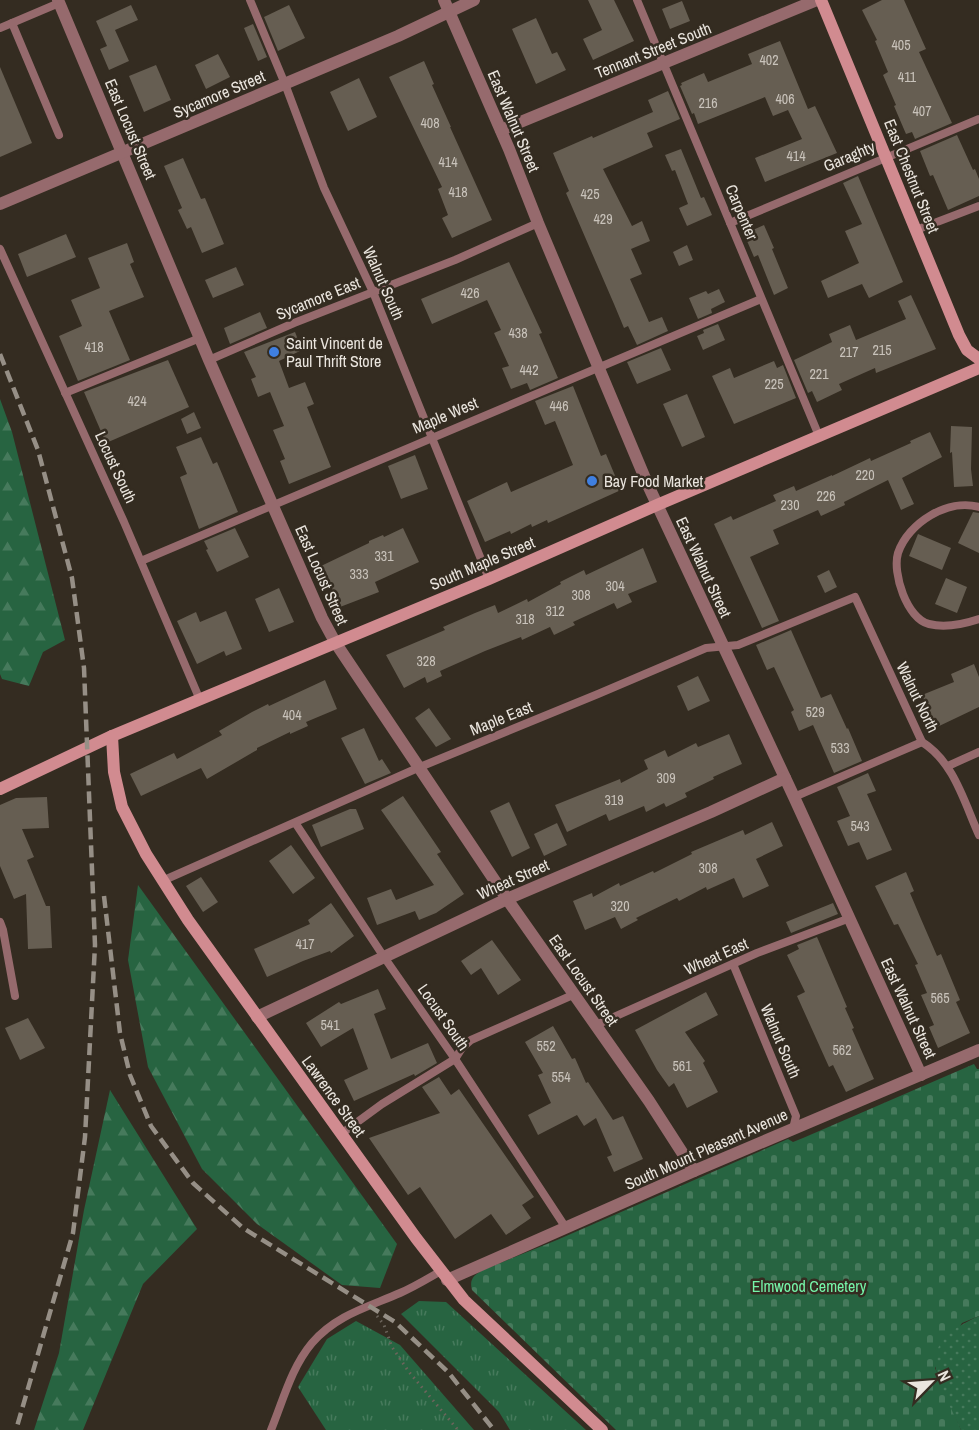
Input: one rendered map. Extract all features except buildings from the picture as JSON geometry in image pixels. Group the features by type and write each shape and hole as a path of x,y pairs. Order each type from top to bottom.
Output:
{"street":[{"name":"Sycamore Street","path":"0,204 398,36 447,6 474,0"},
{"name":"Tennant Street South","path":"501,130 819,0"},
{"name":"East Chestnut Street","path":"819,0 959,335 967,350 979,359"},
{"name":"East Locust Street","path":"59,2 209,360 319,612 335,642 507,899 575,994 694,1171"},
{"name":"East Walnut Street","path":"447,6 657,505 921,1075"},
{"name":"South Maple Street","path":"0,789 112,736 489,579 979,368"},
{"name":"Lawrence Street","path":"112,736 114,772 122,807 146,854 162,881 257,1017 464,1300 602,1430"},
{"name":"Wheat Street","path":"257,1017 507,899 785,778"},
{"name":"South Mount Pleasant Avenue","path":"444,1275 566,1228 979,1050"}],"lane":[{"name":"Walnut South","path":"250,0 285,84 324,188 373,292 489,579"},
{"name":"Carpenter","path":"637,0 819,436"},
{"path":"0,28 59,2"},
{"path":"12,23 59,135"},
{"name":"Garaghty","path":"730,223 979,119"},
{"path":"916,230 979,206"},
{"name":"Sycamore East","path":"209,360 455,260 538,223"},
{"name":"Locust South","path":"0,249 141,561 200,700"},
{"name":"Maple West","path":"141,561 761,299"},
{"path":"65,393 200,338"},
{"path":"979,507 950,506 934,514 913,528 897,556 902,596 918,618 927,624 940,625 962,625 979,619"},
{"name":"Maple East","path":"162,881 296,824 420,767 706,648 738,645 855,597"},
{"name":"Walnut North","path":"855,597 922,742 936,751 948,766 979,835"},
{"path":"794,797 922,742"},
{"path":"948,766 979,752"},
{"name":"Locust South","path":"296,824 566,1228"},
{"name":"Wheat East","path":"596,1025 733,964 850,918"},
{"path":"0,922 15,996"},
{"name":"Walnut South","path":"733,964 796,1116 793,1129"},
{"path":"341,1134 382,1104 455,1059 462,1048 471,1041 575,994"},
{"path":"271,1430 286,1388 312,1344 330,1325 363,1307 444,1275"}],"path":[{"path":"363,1307 384,1325 398,1356 458,1430"}],"green space":[{"path":"0,399 12,432 65,640 43,652 29,686 2,679 0,674"},
{"path":"138,885 397,1244 380,1288 342,1285 257,1224 202,1169 148,1067 128,960"},
{"name":"Elmwood Cemetery","path":"974,1064 979,1069 979,1316 962,1323 935,1368 961,1430 616,1430 472,1290 473,1278 483,1270 788,1139 793,1142 803,1138"},
{"path":"110,1090 197,1229 143,1284 83,1430 34,1430 59,1353 84,1210"},
{"path":"419,1301 446,1302 586,1430 510,1430 499,1412 401,1314"},
{"path":"979,1316 979,1430 961,1430 938,1379 937,1351 944,1339 957,1327"},
{"path":"356,1321 400,1345 474,1430 326,1430 298,1387 327,1339"}],"railway":[{"path":"0,354 38,450 72,578 84,668 95,945 85,1137 73,1233 16,1430"},
{"path":"104,896 120,1033 130,1075 151,1126 193,1183 243,1228 395,1322 448,1372 494,1430"}],"place":[{"name":"Saint Vincent de Paul Thrift Store","path":"274,352"},
{"name":"Bay Food Market","path":"592,481"}]}
